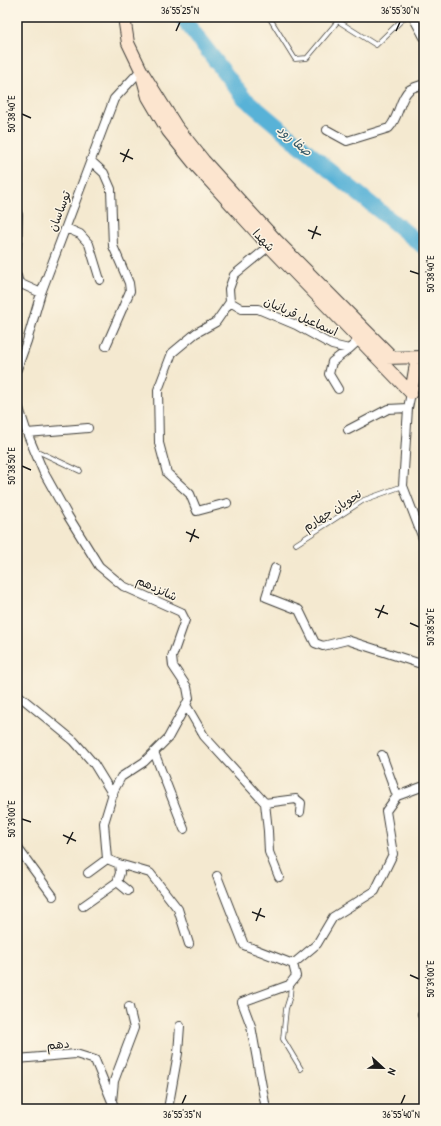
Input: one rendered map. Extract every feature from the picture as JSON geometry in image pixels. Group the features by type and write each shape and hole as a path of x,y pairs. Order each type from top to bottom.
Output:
{"main road":[{"name":"شهدا","path":"124,17 128,43 141,70 148,97 168,132 230,204 393,358"},
{"name":"شهدا","path":"273,243 360,340 411,393"},
{"path":"378,358 420,358 411,393"}],"street":[{"path":"412,17 424,37"},
{"name":"توساسان","path":"17,369 27,341 40,293 114,100 141,70"},
{"path":"327,130 347,141 389,128 393,124 407,92 412,88 424,84"},
{"path":"91,162 104,173 111,189 113,246 129,283 130,291 106,346"},
{"path":"17,212 17,246"},
{"path":"66,228 80,234 89,244 100,280"},
{"path":"228,503 197,511 190,494 167,473 159,443 158,390 172,353 196,333 216,322 230,302 229,289 234,275 273,243"},
{"path":"17,276 20,283 40,293"},
{"name":"اسماعیل قربانیان","path":"230,302 242,309 258,309 296,324 332,344 349,349 360,340"},
{"path":"338,389 329,374 332,362 349,349"},
{"path":"411,393 408,408 403,486 424,542"},
{"name":"شانزدهم","path":"17,402 27,433 43,471 68,516 99,566 124,586 181,612 185,620 172,657 173,666 188,687 189,698 168,738 144,762 121,777 113,795 104,823 107,860"},
{"path":"348,430 388,409 408,408"},
{"path":"27,433 88,428"},
{"path":"275,568 266,597 299,610 315,643 322,646 347,640 418,663 424,663"},
{"path":"17,694 74,741 94,764 113,795"},
{"path":"186,705 204,736 265,803 268,831 268,852 279,877"},
{"path":"154,752 184,829"},
{"path":"382,755 397,796"},
{"path":"293,964 317,944 333,917 375,891 393,854 386,811 397,796 424,786"},
{"path":"265,803 296,799 301,803 300,812"},
{"path":"17,847 52,896"},
{"path":"88,873 107,860 150,873 178,909 189,944"},
{"path":"83,906 117,882 120,873 119,864"},
{"path":"217,876 244,945 293,964"},
{"path":"117,882 128,891"},
{"path":"266,1109 251,1026 242,1002 289,985 296,976 293,964"},
{"path":"113,1105 114,1081 134,1028 129,1007"},
{"path":"168,1109 178,1053 180,1026"},
{"name":"دهم","path":"17,1060 76,1054 95,1060 113,1105"}],"lane":[{"path":"269,17 295,59 307,58 338,21 376,45 405,17"},
{"path":"34,450 80,471"},
{"name":"نحویان چهارم","path":"296,544 364,500 403,486"},
{"path":"291,983 282,1039 301,1069"}],"waterway":[{"name":"صفا رود","path":"182,17 243,97 424,247"}]}
